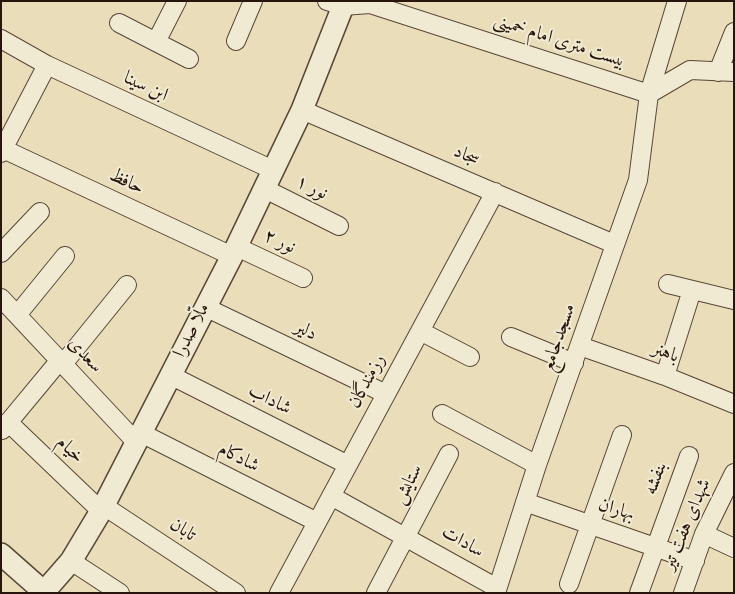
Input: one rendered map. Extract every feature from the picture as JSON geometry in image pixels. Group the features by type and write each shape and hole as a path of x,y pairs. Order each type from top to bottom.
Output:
{"street":[{"path":"156,42 177,1"},
{"path":"236,41 253,1"},
{"name":"مسجدجامع","path":"496,590 537,465 638,180 648,94 677,1"},
{"name":"بیست متری امام خمینی","path":"338,3 368,2 648,94"},
{"name":"ملّا صدرا","path":"1,554 44,593 71,561 102,508 235,252 302,110 338,3"},
{"path":"119,23 190,59"},
{"path":"648,94 690,70 726,72 734,32"},
{"name":"ابن سینا","path":"1,39 47,65 269,180"},
{"path":"2,150 47,65"},
{"name":"سجاد","path":"302,110 614,244"},
{"name":"حافظ","path":"2,150 235,252"},
{"name":"نور ۱","path":"269,180 339,226"},
{"name":"رزمندگان","path":"279,593 495,192"},
{"path":"1,253 40,212"},
{"name":"نور ۲","path":"235,252 303,278"},
{"path":"17,315 64,256"},
{"path":"668,284 734,300"},
{"path":"5,426 127,285"},
{"path":"665,376 692,290"},
{"name":"سعدی","path":"1,298 61,362 138,438"},
{"name":"دلیر","path":"205,307 386,394"},
{"path":"420,331 470,357"},
{"path":"511,338 574,363"},
{"name":"باهنر","path":"580,346 665,376 734,404"},
{"name":"شاداب","path":"170,375 348,465"},
{"path":"442,414 537,465"},
{"name":"خیام","path":"5,426 102,508"},
{"path":"568,584 591,526 622,435"},
{"name":"شادکام","path":"138,438 317,522"},
{"name":"ستایش","path":"376,593 449,454"},
{"name":"بنفشه","path":"639,593 688,456"},
{"name":"شهدای هفت تیر","path":"683,593 704,534 734,473"},
{"name":"سادات","path":"331,496 406,536 496,590"},
{"name":"بهاران","path":"525,502 695,561"},
{"name":"تابان","path":"102,508 236,593"},
{"path":"704,534 734,548"},
{"path":"71,561 120,593"}]}
